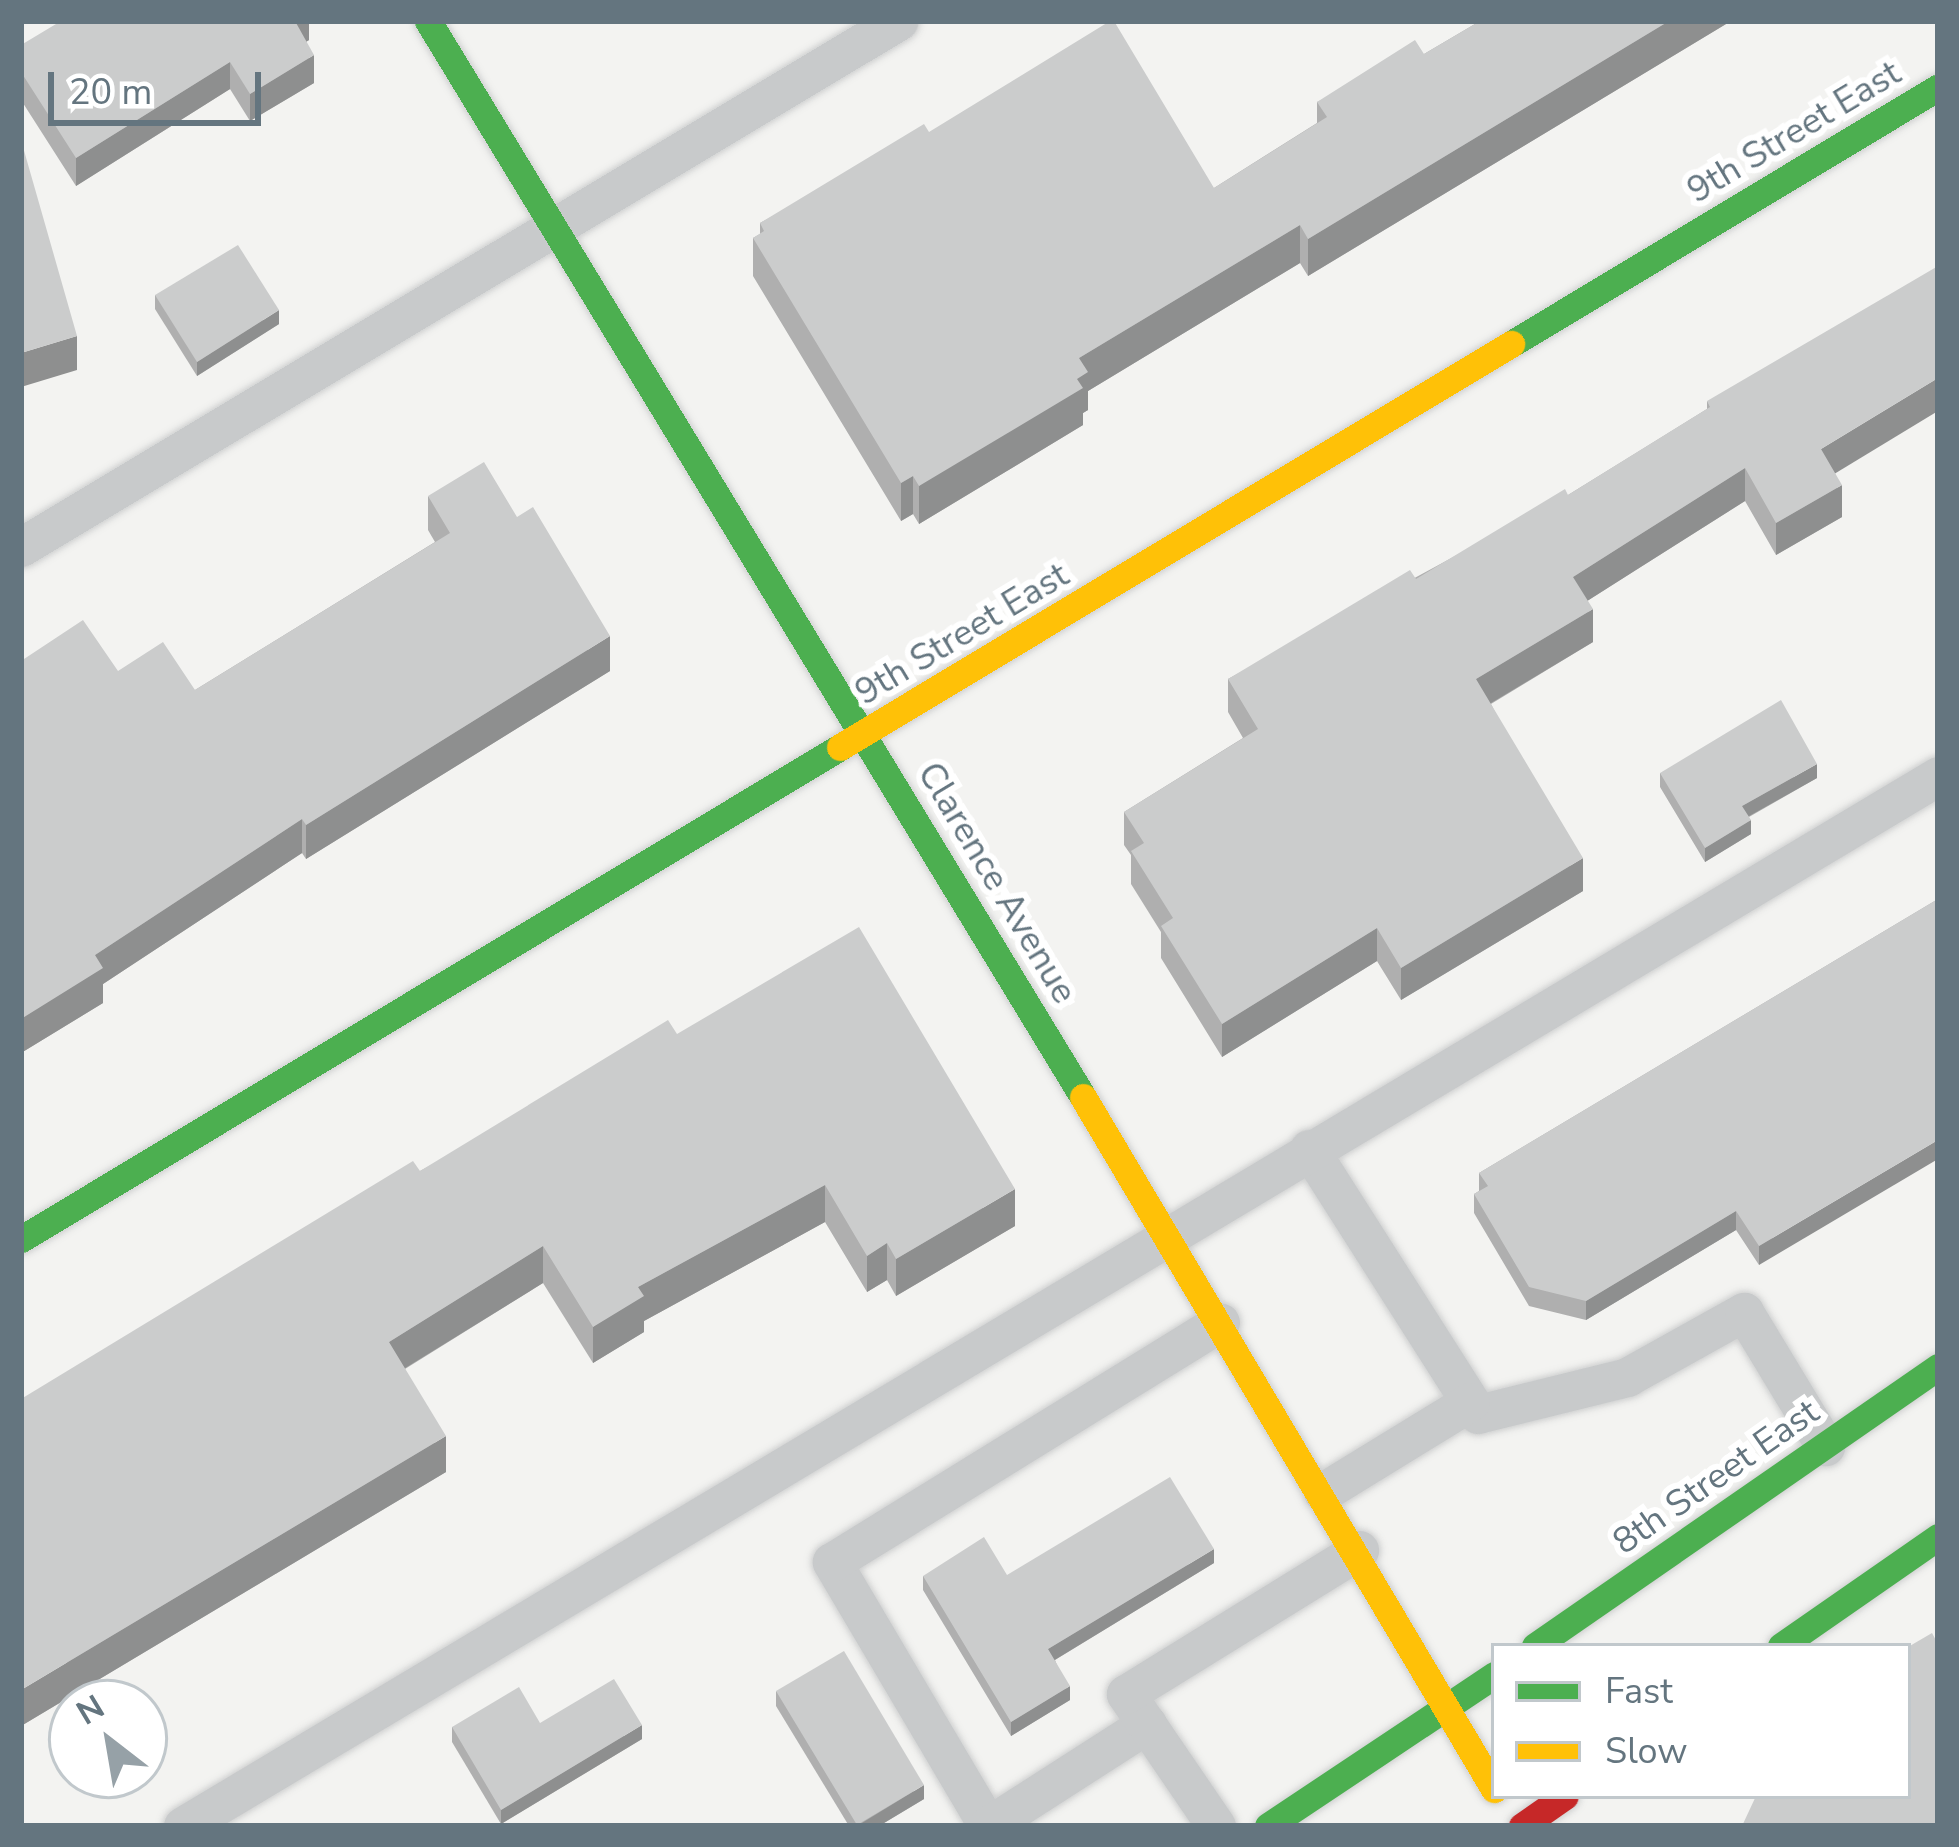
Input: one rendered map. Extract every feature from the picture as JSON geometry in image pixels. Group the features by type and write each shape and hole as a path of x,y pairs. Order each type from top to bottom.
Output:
{"main road":[{"name":"Clarence Avenue","path":"428,21 551,230 1359,1550 1491,1783"},
{"name":"9th Street East","path":"21,1239 1938,87"},
{"name":"8th Street East","path":"1538,1643 1938,1367"},
{"path":"1785,1643 1937,1541"},
{"path":"1268,1826 1491,1677"},
{"name":"Clarence Avenue","path":"1501,1799 1519,1826"},
{"path":"1519,1826 1560,1799"}],"lane":[{"path":"21,547 898,21"},
{"path":"183,1826 1164,1234 1938,776"},
{"path":"1310,1149 1478,1414 1627,1377 1744,1312 1825,1445"},
{"path":"1147,1724 988,1826 832,1562 1220,1322"},
{"path":"1323,1492 1470,1402"},
{"path":"1216,1826 1126,1694 1359,1550"}],"building":[{"path":"61,21 295,21 314,55 250,94 230,62 76,158 21,72 21,45"},
{"path":"1110,21 1214,188 1327,117 1317,102 1415,40 1424,54 1480,21 1669,21 1308,239 1300,225 1079,358 1088,372 1077,379 1083,388 919,486 913,476 901,483 753,238 764,231 760,223 924,124 929,132"},
{"path":"21,140 77,336 21,353"},
{"path":"238,245 279,310 197,362 155,295"},
{"path":"1938,266 1938,378 1821,449 1842,485 1776,523 1745,468 1573,577 1593,609 1476,679 1583,858 1401,968 1377,928 1222,1024 1161,926 1173,918 1131,851 1144,843 1124,812 1258,729 1228,679 1410,570 1416,579 1565,489 1568,495 1710,407 1707,401"},
{"path":"484,462 517,517 533,507 610,636 306,825 302,819 95,955 103,968 21,1019 21,661 83,620 118,671 163,642 195,690 450,533 428,496"},
{"path":"1781,700 1817,764 1742,806 1751,820 1705,848 1660,773"},
{"path":"1938,899 1938,1140 1759,1246 1736,1211 1586,1301 1529,1287 1474,1194 1488,1186 1479,1173"},
{"path":"859,927 1015,1189 896,1259 887,1243 867,1256 825,1185 638,1287 644,1296 593,1327 543,1246 389,1342 446,1436 21,1690 21,1399 413,1161 420,1171 668,1020 677,1034"},
{"path":"1170,1477 1214,1549 1048,1649 1070,1686 1011,1722 923,1576 984,1537 1007,1575"},
{"path":"1932,1633 1938,1644 1938,1826 1742,1826 1755,1799 1911,1799 1911,1645"},
{"path":"844,1651 924,1785 857,1825 776,1691"},
{"path":"614,1679 642,1725 501,1810 452,1727 519,1687 540,1723"}],"traffic: fast":[{"path":"428,21 1083,1097"},
{"path":"1511,344 1938,87"},
{"path":"21,1239 840,747"},
{"path":"1539,1643 1938,1367"},
{"path":"1785,1643 1938,1537"},
{"path":"1268,1826 1491,1677"}],"traffic: slow":[{"path":"840,747 1511,344"},
{"path":"1083,1097 1491,1784"}],"traffic: jam":[{"path":"1522,1826 1561,1799"}]}
